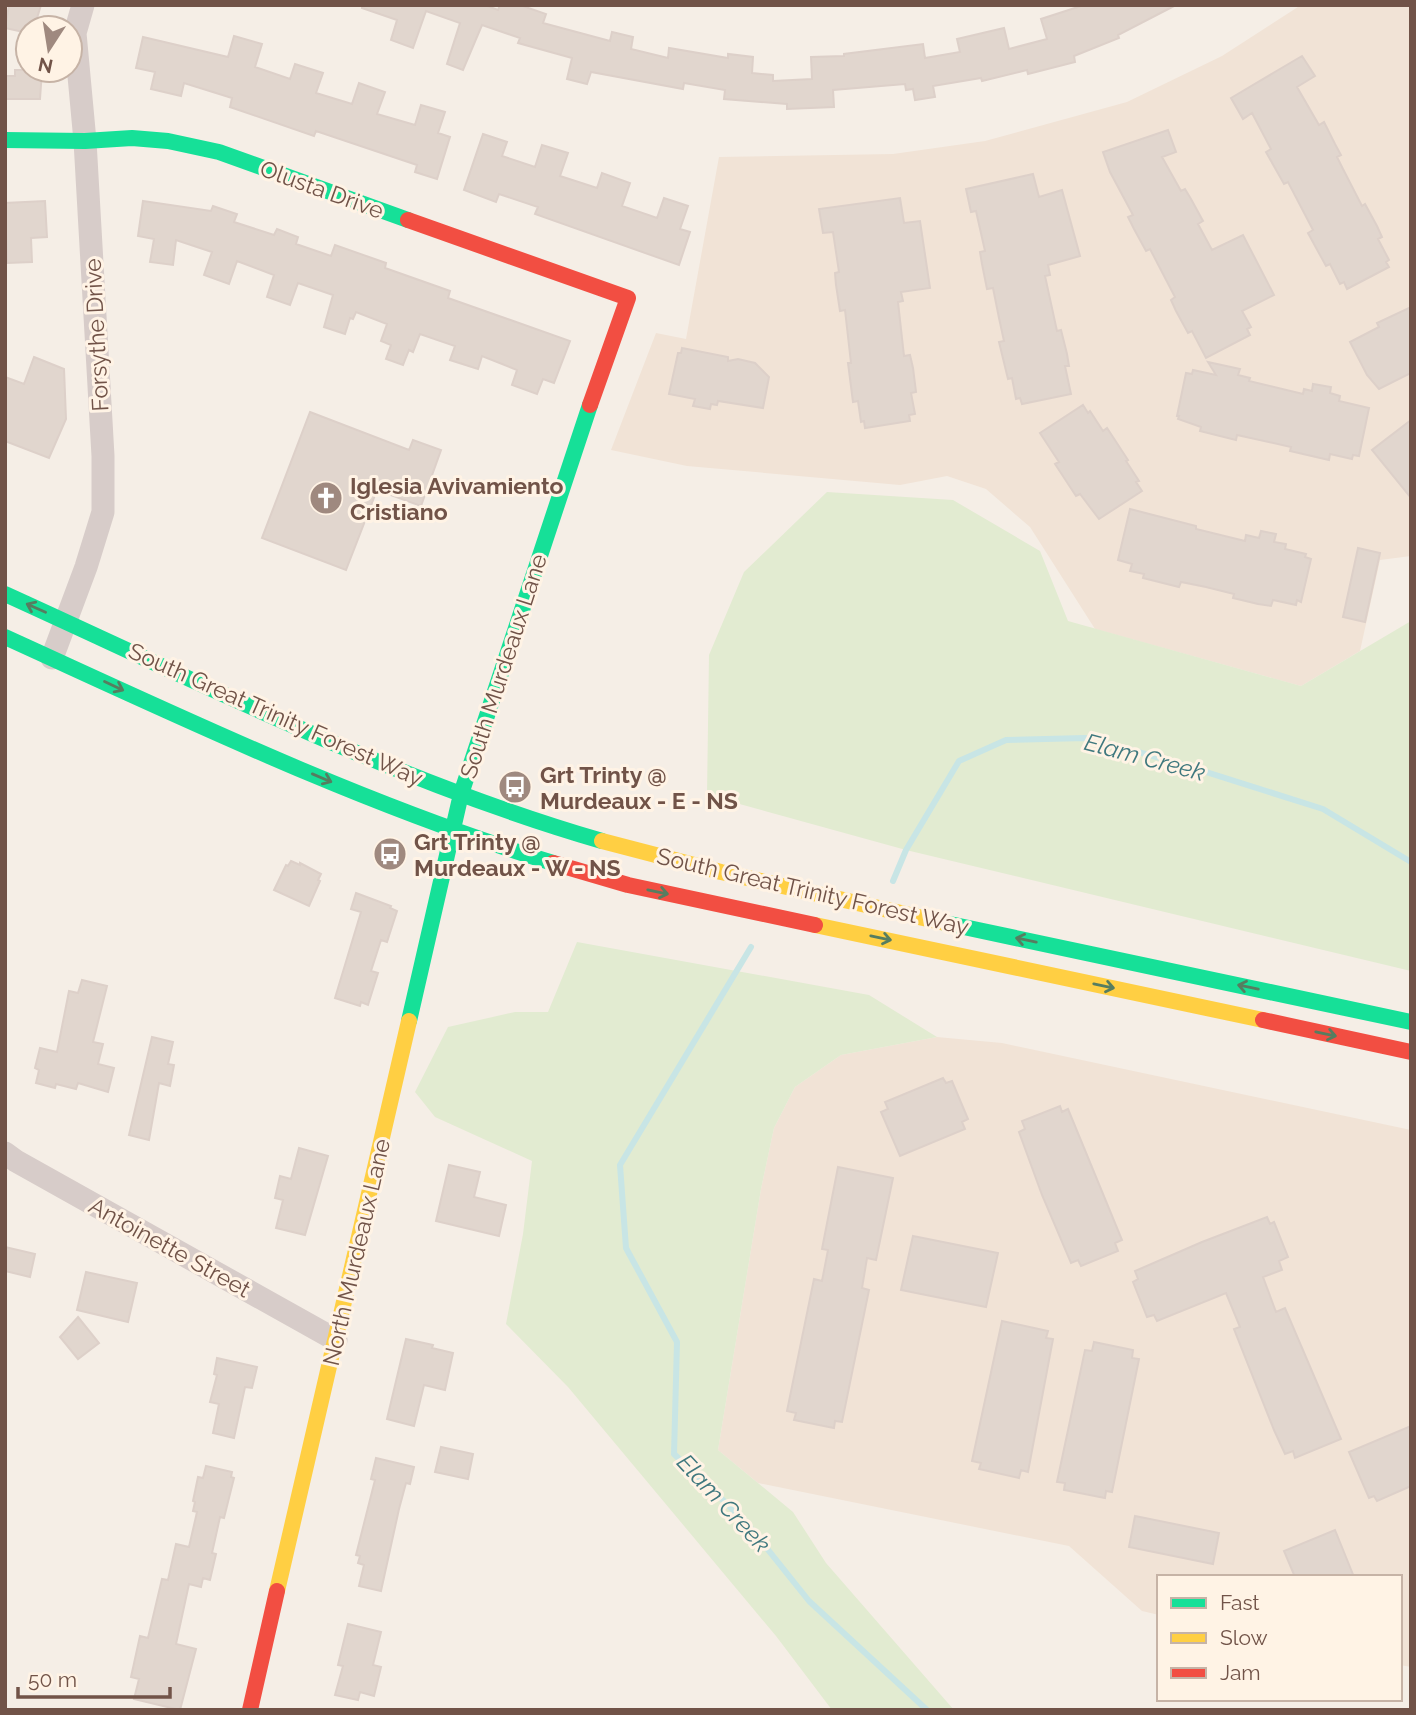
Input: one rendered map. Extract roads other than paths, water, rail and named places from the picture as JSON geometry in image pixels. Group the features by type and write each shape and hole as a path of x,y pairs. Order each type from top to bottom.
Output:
{"main road":[{"name":"Olusta Drive","path":"5,140 86,141 132,138 168,141 219,152 628,299"},
{"name":"South Murdeaux Lane","path":"461,794 580,434 628,299"},
{"name":"South Great Trinity Forest Way","path":"5,594 274,716 461,794 579,834 687,864 817,895 1411,1022"},
{"name":"South Great Trinity Forest Way","path":"5,636 310,773 452,830 564,867 628,885 1411,1052"},
{"name":"North Murdeaux Lane","path":"250,1710 461,794"}],"street":[{"name":"Forsythe Drive","path":"52,658 67,622 103,512 103,456 86,141 75,33 83,5"},
{"name":"Antoinette Street","path":"5,1153 336,1339"}],"waterway":[{"name":"Elam Creek","path":"893,881 906,850 959,761 1006,740 1085,738 1168,760 1323,809 1411,862"},
{"name":"Elam Creek","path":"751,947 620,1165 626,1248 677,1342 674,1454 745,1521 809,1601 927,1710"}],"place":[{"name":"Iglesia Avivamiento Cristiano","path":"326,498"},
{"name":"Grt Trinty @ Murdeaux - E - NS","path":"515,787"},
{"name":"Grt Trinty @ Murdeaux - W - NS","path":"390,854"}]}
